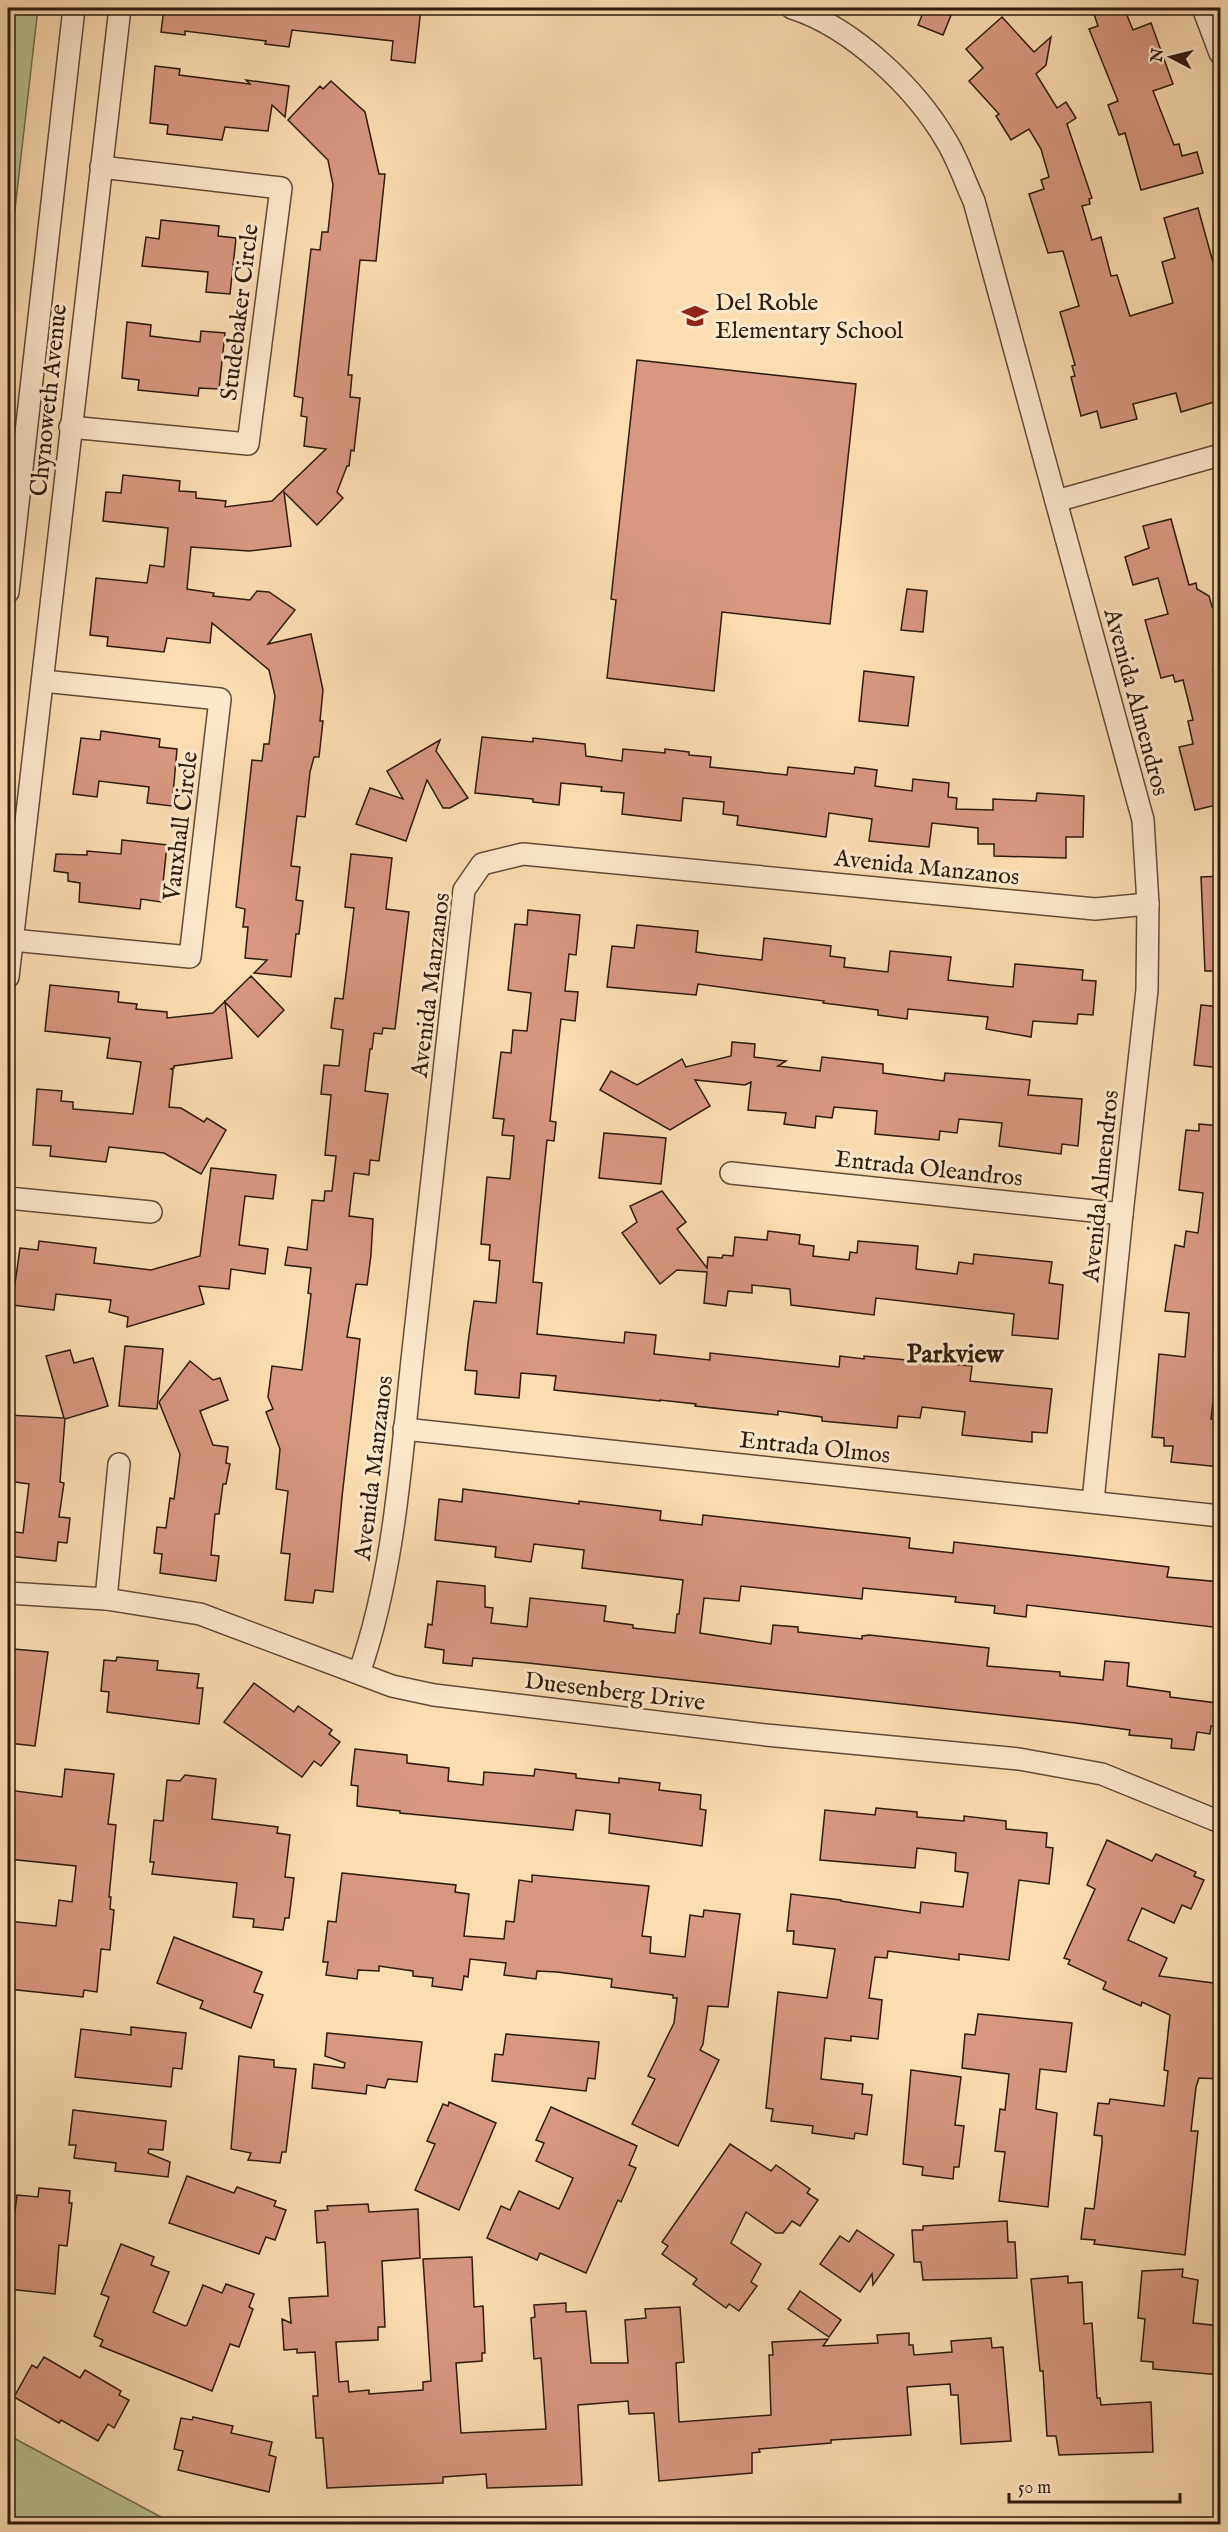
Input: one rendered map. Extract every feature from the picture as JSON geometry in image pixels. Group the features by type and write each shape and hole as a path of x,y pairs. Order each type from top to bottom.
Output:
{"street":[{"name":"Chynoweth Avenue","path":"8,592 74,8"},
{"name":"Chynoweth Avenue","path":"8,977 120,8"},
{"path":"1203,8 1221,53"},
{"name":"Avenida Almendros","path":"806,10 868,50 908,88 947,142 974,201 1143,820 1148,904 1147,990 1093,1501"},
{"name":"Studebaker Circle","path":"70,427 248,444 281,188 101,167"},
{"path":"1056,501 1221,455"},
{"name":"Vauxhall Circle","path":"12,940 190,957 220,699 43,681"},
{"name":"Avenida Manzanos","path":"359,1672 384,1589 405,1429 464,890 482,864 523,854 1095,909 1148,904"},
{"name":"Entrada Oleandros","path":"731,1173 1122,1214"},
{"path":"8,1198 151,1212"},
{"name":"Entrada Olmos","path":"405,1429 1221,1516"},
{"path":"106,1599 118,1464"},
{"name":"Duesenberg Drive","path":"8,1593 106,1599 200,1614 392,1686 434,1695 766,1735 1019,1759 1102,1774 1221,1822"}],"green space":[{"path":"8,8 38,8 8,270"},
{"path":"8,2435 174,2524 8,2524"},
{"path":"1220,2518 1220,2524 1096,2524"}],"building":[{"path":"164,8 421,8 415,63 391,60 393,41 292,30 289,47 265,44 266,41 185,31 185,35 161,32"},
{"path":"925,8 954,8 943,35 918,25"},
{"path":"1110,8 1124,8 1133,30 1151,23 1173,84 1153,91 1174,145 1179,144 1182,156 1197,152 1203,173 1141,190 1125,133 1119,135 1108,105 1118,101 1089,29 1098,26 1094,14"},
{"path":"1002,17 1034,52 1051,37 1046,65 1036,74 1057,108 1066,102 1076,118 1067,124 1092,198 1089,199 1090,204 1082,206 1092,240 1101,237 1111,276 1117,275 1130,316 1173,303 1162,262 1175,258 1164,218 1198,208 1216,273 1221,272 1221,400 1181,412 1176,393 1133,404 1137,419 1101,428 1097,411 1081,416 1071,377 1075,376 1072,366 1075,365 1060,312 1079,306 1063,251 1048,253 1029,194 1044,189 1041,180 1049,177 1041,149 1029,129 1011,140 996,116 999,114 969,81 983,68 966,49"},
{"path":"155,66 180,69 179,75 250,84 246,80 289,86 285,117 272,105 268,131 225,127 222,140 167,134 168,125 150,123"},
{"path":"331,81 365,112 379,174 385,174 376,261 360,260 348,375 352,375 350,397 360,398 354,451 351,450 349,466 347,466 337,492 343,498 317,525 284,492 291,546 249,551 191,547 187,589 214,593 213,596 250,600 257,591 269,592 295,610 268,644 311,634 323,690 320,721 323,721 319,757 314,757 310,772 305,817 297,816 291,866 300,867 296,900 303,901 291,977 254,973 267,960 245,958 248,927 243,927 245,909 236,907 252,760 262,761 264,744 269,744 275,696 269,670 212,623 210,643 167,638 164,652 107,646 108,637 90,635 96,578 147,583 150,565 164,567 168,528 103,521 106,492 121,493 123,475 180,481 179,491 196,492 196,498 226,501 225,507 272,501 326,449 304,446 307,417 301,416 303,398 294,396 311,249 320,250 322,232 328,232 333,185 328,160 288,120 320,86 323,89"},
{"path":"161,220 219,226 218,236 236,238 230,294 206,292 208,272 142,266 146,237 159,239"},
{"path":"127,322 151,325 150,336 200,342 201,331 225,333 219,389 199,388 198,396 138,390 139,380 122,378"},
{"path":"637,360 856,384 830,624 722,612 714,691 607,678 616,600 611,599"},
{"path":"1171,519 1189,585 1196,583 1197,589 1209,596 1212,607 1217,606 1221,620 1221,624 1214,626 1221,653 1221,668 1213,670 1221,698 1221,804 1195,810 1179,747 1193,744 1188,721 1193,720 1183,680 1175,682 1173,675 1161,678 1145,620 1168,614 1158,578 1133,585 1125,557 1149,548 1143,526"},
{"path":"907,589 927,591 923,632 901,630"},
{"path":"864,671 914,677 908,726 859,721"},
{"path":"101,731 160,739 159,747 177,749 172,806 147,803 149,787 99,781 97,797 73,794 81,738 100,740"},
{"path":"482,737 533,742 533,738 585,744 586,756 622,761 623,749 665,753 665,749 711,757 710,767 787,775 788,767 854,774 855,767 877,770 875,786 912,791 913,779 949,783 948,797 957,798 956,809 993,810 993,799 1036,801 1037,793 1084,796 1083,837 1066,837 1066,858 994,856 994,844 978,844 978,828 932,823 929,847 869,841 872,819 829,813 826,837 737,825 738,816 723,814 724,802 683,798 681,821 622,814 624,793 601,791 602,787 561,783 559,805 533,802 533,799 475,793"},
{"path":"440,740 436,751 468,798 450,808 443,808 427,780 406,841 356,824 370,788 403,799 387,771"},
{"path":"122,840 167,845 161,902 141,899 140,909 79,902 80,883 68,881 68,873 54,871 56,854 87,855 87,851 121,854"},
{"path":"351,854 392,858 386,909 409,912 395,1029 383,1028 382,1034 374,1033 372,1049 370,1049 365,1091 388,1094 379,1161 370,1160 369,1175 354,1173 349,1216 373,1219 371,1255 367,1285 356,1284 347,1337 360,1339 333,1592 315,1590 313,1603 285,1600 290,1554 281,1553 288,1491 276,1489 280,1449 266,1412 273,1409 268,1397 272,1366 302,1370 311,1294 308,1293 311,1268 285,1265 288,1247 307,1250 312,1200 324,1201 325,1191 332,1191 336,1156 325,1155 331,1095 321,1094 324,1065 339,1066 343,1030 331,1028 335,998 343,999 354,908 345,907"},
{"path":"1221,876 1221,971 1205,971 1201,877"},
{"path":"528,910 580,915 576,955 569,954 565,991 578,992 575,1021 561,1019 550,1121 556,1122 554,1141 547,1140 533,1282 542,1283 537,1334 624,1343 625,1332 656,1335 654,1354 710,1360 710,1353 839,1367 840,1356 864,1359 864,1356 972,1366 970,1381 1052,1389 1047,1433 1032,1432 1032,1442 962,1435 965,1412 922,1407 920,1418 898,1416 897,1428 822,1421 822,1417 778,1411 778,1415 695,1406 696,1404 554,1390 556,1376 521,1373 519,1398 475,1394 477,1371 465,1370 474,1301 496,1303 500,1261 489,1260 490,1245 481,1244 487,1177 510,1179 514,1136 502,1135 504,1119 493,1118 501,1052 511,1053 513,1030 527,1031 531,993 508,990 515,924 527,925"},
{"path":"637,925 698,931 696,952 762,960 764,938 831,946 830,956 845,958 844,967 888,972 890,951 951,957 948,980 991,985 1013,987 1015,964 1083,970 1082,980 1096,981 1093,1015 1078,1014 1077,1024 1033,1021 1031,1037 986,1029 988,1017 908,1009 907,1019 878,1015 878,1010 698,984 696,995 607,987 612,946 634,948"},
{"path":"251,976 284,1010 258,1037 225,1002 232,1058 174,1066 171,1069 173,1070 169,1107 181,1108 204,1122 207,1118 226,1130 201,1174 164,1153 109,1147 106,1162 50,1156 51,1146 33,1145 37,1089 62,1091 61,1101 73,1102 73,1109 133,1114 141,1062 107,1058 110,1038 45,1031 50,985 119,992 118,1002 137,1004 136,1009 167,1012 167,1018 213,1013"},
{"path":"1201,1005 1221,1007 1221,1068 1194,1065"},
{"path":"732,1042 755,1044 754,1057 786,1061 778,1066 820,1071 822,1057 883,1064 883,1073 944,1081 945,1073 1030,1080 1028,1095 1082,1099 1078,1146 1062,1144 1061,1154 999,1146 1002,1123 959,1119 957,1133 940,1131 939,1140 875,1134 877,1111 834,1107 832,1118 816,1116 815,1128 784,1124 786,1113 748,1110 751,1082 745,1085 695,1080 710,1106 670,1130 600,1090 611,1071 637,1085 682,1059 686,1067 731,1056"},
{"path":"1199,1124 1221,1126 1221,1378 1216,1377 1211,1419 1218,1419 1216,1446 1221,1447 1221,1467 1171,1462 1173,1446 1164,1446 1164,1438 1152,1437 1159,1354 1185,1357 1189,1313 1165,1311 1175,1245 1184,1247 1186,1231 1198,1233 1203,1193 1179,1190 1186,1130 1199,1131"},
{"path":"604,1133 666,1138 661,1184 599,1178"},
{"path":"211,1168 276,1175 273,1199 245,1196 239,1245 268,1249 265,1274 231,1269 229,1289 199,1286 204,1304 127,1327 128,1317 109,1312 111,1300 56,1294 54,1310 12,1305 20,1248 38,1250 39,1241 96,1248 94,1263 151,1270 200,1256"},
{"path":"662,1191 686,1222 677,1229 707,1268 708,1257 733,1256 735,1237 767,1240 768,1231 800,1235 799,1244 814,1246 813,1256 849,1260 850,1252 857,1253 858,1241 918,1246 916,1269 957,1274 959,1262 973,1264 974,1254 1052,1262 1049,1283 1063,1285 1058,1339 1012,1335 1014,1314 876,1298 874,1315 791,1305 790,1289 752,1285 752,1293 728,1291 726,1306 704,1303 707,1272 677,1270 660,1284 622,1233 637,1222 630,1206"},
{"path":"125,1346 163,1349 157,1409 119,1406"},
{"path":"70,1350 74,1363 93,1358 108,1406 65,1419 60,1482 64,1483 59,1517 70,1518 67,1543 58,1542 56,1561 8,1556 8,1531 23,1533 29,1484 8,1481 8,1415 64,1418 46,1356"},
{"path":"190,1361 213,1380 220,1378 228,1400 200,1411 213,1445 228,1447 226,1463 230,1464 226,1484 223,1484 219,1514 215,1514 211,1555 219,1556 216,1581 160,1573 162,1554 154,1553 157,1527 166,1528 170,1498 174,1499 180,1454 159,1402"},
{"path":"463,1489 579,1504 579,1501 661,1511 660,1520 702,1525 703,1515 910,1538 909,1548 953,1553 954,1542 1169,1567 1167,1577 1221,1582 1221,1628 1027,1605 1026,1617 994,1613 995,1606 955,1602 956,1597 863,1588 862,1599 741,1586 739,1601 704,1598 700,1633 771,1644 773,1625 798,1627 798,1632 862,1639 862,1636 869,1635 989,1648 987,1666 1060,1672 1060,1676 1103,1680 1105,1661 1129,1663 1127,1686 1170,1692 1170,1697 1217,1703 1215,1726 1211,1726 1210,1734 1197,1732 1194,1750 1171,1748 1172,1739 1129,1735 1130,1730 1076,1723 528,1663 473,1658 472,1666 443,1663 444,1650 425,1647 428,1624 432,1625 437,1581 485,1586 485,1607 493,1608 491,1623 527,1627 530,1598 606,1606 604,1621 633,1625 633,1628 675,1633 683,1580 582,1568 584,1550 534,1544 531,1562 495,1557 496,1547 435,1540 439,1499 462,1502"},
{"path":"13,1649 48,1652 35,1746 8,1743 8,1655 12,1656"},
{"path":"117,1657 158,1661 157,1670 199,1674 197,1688 203,1688 199,1724 107,1712 109,1692 101,1691 104,1660 116,1661"},
{"path":"254,1683 294,1712 298,1706 332,1730 329,1734 340,1742 321,1766 314,1761 302,1777 224,1722"},
{"path":"355,1749 407,1755 407,1763 449,1768 448,1781 483,1785 484,1772 534,1776 535,1769 576,1774 576,1778 619,1783 619,1778 660,1783 659,1790 701,1795 700,1809 706,1810 702,1846 609,1833 610,1814 576,1810 573,1830 400,1813 400,1811 357,1806 358,1786 351,1785"},
{"path":"65,1769 114,1774 108,1824 116,1825 109,1897 111,1897 110,1909 114,1910 110,1950 101,1949 97,1992 84,1990 83,1997 8,1989 8,1921 56,1926 59,1900 72,1902 76,1866 8,1859 8,1790 62,1797"},
{"path":"185,1775 216,1779 212,1819 278,1827 277,1833 290,1835 285,1877 294,1878 289,1918 285,1918 283,1930 253,1927 254,1919 233,1917 237,1883 152,1874 154,1862 150,1862 154,1820 163,1821 167,1780 180,1781"},
{"path":"876,1808 917,1812 917,1817 964,1821 964,1816 1006,1821 1006,1829 1047,1833 1046,1847 1053,1848 1049,1884 1019,1880 1009,1960 959,1954 959,1960 888,1951 887,1958 875,1957 869,1998 882,2000 878,2039 851,2036 851,2041 825,2038 821,2079 863,2084 862,2094 872,2095 867,2135 855,2133 854,2139 812,2133 813,2126 771,2121 773,2109 766,2108 778,1992 827,1998 835,1949 793,1944 794,1931 787,1931 791,1894 920,1913 921,1902 963,1907 968,1873 955,1871 956,1853 917,1848 915,1868 820,1860 825,1810 875,1815"},
{"path":"1107,1840 1152,1861 1156,1854 1196,1872 1194,1876 1204,1880 1191,1909 1182,1905 1174,1923 1142,1908 1128,1940 1167,1958 1159,1976 1221,1984 1221,2079 1199,2078 1196,2087 1191,2131 1198,2131 1185,2255 1094,2244 1095,2240 1081,2239 1085,2208 1094,2209 1102,2143 1102,2136 1094,2135 1098,2103 1109,2104 1110,2099 1164,2106 1168,2071 1164,2070 1170,2015 1142,2002 1141,2006 1103,1989 1106,1982 1068,1964 1070,1960 1064,1958 1095,1889 1087,1885"},
{"path":"342,1873 456,1885 455,1892 469,1894 464,1936 504,1939 506,1921 514,1922 519,1880 532,1882 532,1875 649,1886 642,1936 651,1937 650,1953 685,1957 690,1915 703,1917 704,1910 740,1914 728,2007 708,2006 703,2044 700,2050 719,2060 678,2146 632,2124 655,2079 648,2076 674,2023 677,1998 673,1998 673,1995 611,1987 612,1979 537,1971 536,1979 504,1975 506,1963 470,1959 468,1977 464,1976 462,1990 432,1986 433,1978 413,1976 413,1971 379,1966 379,1971 358,1970 357,1979 326,1975 328,1962 323,1962 328,1921 336,1922"},
{"path":"174,1937 262,1972 254,1992 263,1995 251,2028 200,2008 203,2001 157,1983"},
{"path":"978,2014 1072,2023 1066,2072 1040,2069 1036,2109 1057,2113 1048,2207 999,2201 1005,2152 995,2151 1000,2109 1005,2110 1009,2074 962,2068 965,2034 975,2035"},
{"path":"131,2027 186,2033 182,2069 173,2068 171,2087 75,2077 81,2029 131,2035"},
{"path":"327,2033 422,2042 417,2082 388,2079 385,2088 367,2085 366,2094 312,2088 314,2064 344,2068 345,2063 325,2056"},
{"path":"506,2034 599,2042 595,2079 588,2078 586,2091 492,2081 495,2054 503,2055"},
{"path":"239,2056 274,2060 274,2067 296,2069 286,2152 282,2152 280,2163 248,2160 251,2153 231,2149"},
{"path":"911,2070 961,2077 955,2125 964,2126 959,2167 954,2167 953,2179 922,2175 923,2167 903,2164"},
{"path":"449,2102 496,2123 459,2210 415,2190 435,2144 427,2141 443,2104 448,2106"},
{"path":"551,2107 637,2146 629,2165 636,2168 621,2202 618,2200 586,2273 540,2253 537,2260 487,2238 501,2206 510,2210 519,2191 559,2209 573,2178 536,2161 544,2143 536,2140"},
{"path":"73,2110 166,2121 163,2150 149,2149 148,2153 170,2162 168,2177 115,2171 116,2163 74,2158 76,2145 69,2145"},
{"path":"730,2144 771,2171 776,2165 810,2189 807,2193 818,2200 800,2226 792,2221 783,2233 776,2233 746,2212 731,2243 761,2264 751,2282 757,2286 739,2311 729,2304 726,2308 693,2284 697,2279 662,2254 668,2246 662,2242"},
{"path":"187,2176 234,2193 237,2187 276,2201 274,2206 286,2210 275,2240 266,2237 259,2254 169,2223"},
{"path":"39,2188 70,2191 69,2203 72,2203 67,2246 59,2245 55,2294 8,2289 8,2269 17,2195 38,2197"},
{"path":"368,2204 369,2212 418,2209 420,2258 382,2261 385,2327 378,2327 378,2340 336,2342 339,2382 348,2381 349,2392 369,2390 369,2394 423,2390 423,2382 431,2381 423,2259 472,2257 474,2307 483,2306 485,2353 482,2353 482,2361 456,2363 461,2433 546,2429 541,2358 534,2359 531,2318 535,2317 534,2305 566,2303 566,2312 586,2311 591,2363 628,2363 625,2320 646,2318 645,2309 680,2307 684,2362 676,2363 679,2422 771,2415 769,2355 773,2355 772,2342 828,2339 823,2346 878,2343 877,2335 909,2333 909,2345 913,2345 914,2355 952,2352 951,2341 991,2338 992,2348 1003,2347 1011,2441 961,2444 958,2395 951,2395 950,2384 907,2387 911,2435 831,2440 831,2443 759,2449 760,2452 752,2453 752,2473 659,2481 654,2413 629,2414 628,2401 578,2405 582,2485 487,2488 486,2474 443,2477 443,2483 327,2488 323,2438 316,2438 313,2396 318,2396 315,2352 297,2353 297,2349 284,2350 282,2319 291,2323 289,2298 328,2296 325,2242 317,2243 315,2211 328,2210 327,2206"},
{"path":"1007,2221 1008,2242 1015,2242 1017,2278 923,2280 921,2262 914,2262 912,2230 923,2230 923,2226"},
{"path":"857,2230 894,2255 873,2285 872,2274 860,2292 820,2264 840,2236 849,2242"},
{"path":"121,2244 154,2257 151,2265 169,2272 153,2312 185,2326 203,2285 222,2293 226,2284 254,2294 249,2307 253,2309 239,2347 230,2344 212,2391 100,2346 103,2340 94,2336 109,2297 101,2294"},
{"path":"1183,2269 1182,2277 1198,2280 1193,2323 1221,2326 1221,2375 1153,2369 1153,2362 1141,2361 1145,2319 1138,2318 1142,2271"},
{"path":"1068,2276 1068,2283 1082,2282 1084,2324 1092,2323 1097,2398 1100,2398 1101,2405 1151,2402 1153,2452 1059,2455 1056,2436 1047,2436 1043,2371 1040,2371 1031,2279"},
{"path":"800,2291 841,2320 829,2337 788,2309"},
{"path":"44,2357 80,2378 85,2370 121,2391 119,2395 129,2400 114,2428 108,2424 98,2441 61,2420 59,2423 14,2397 32,2365 37,2368"},
{"path":"193,2417 233,2426 231,2433 272,2442 269,2455 276,2457 269,2492 178,2470 183,2451 174,2449 181,2418 192,2420"}],"place":[{"name":"Del Roble Elementary School","path":"695,316"}],"district":[{"name":"Parkview","path":"955,1353"}]}
